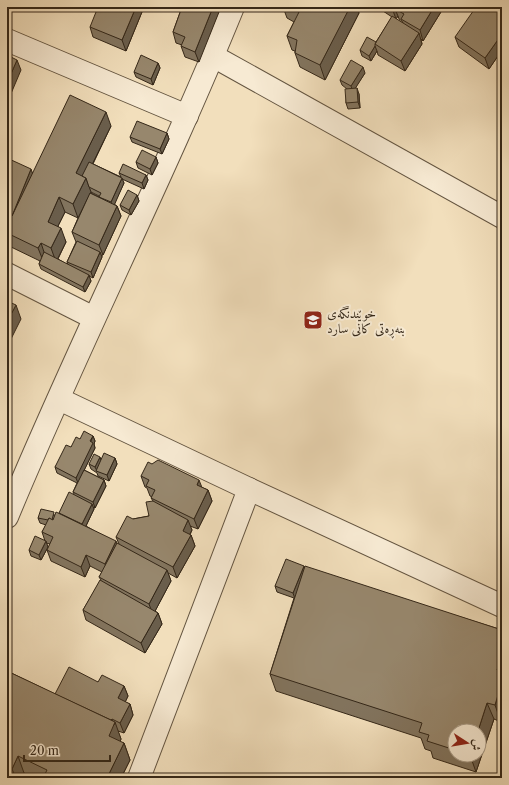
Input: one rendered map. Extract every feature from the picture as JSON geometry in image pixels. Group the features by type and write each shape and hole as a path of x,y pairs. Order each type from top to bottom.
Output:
{"street":[{"path":"9,504 59,399 94,318 187,116 232,7"},
{"path":"7,40 187,116"},
{"path":"213,56 502,217"},
{"path":"7,274 94,318"},
{"path":"59,399 502,606"},
{"path":"139,778 249,489"}],"building":[{"path":"98,7 136,7 122,40 90,27"},
{"path":"182,7 213,7 195,52 181,46 185,37 173,32"},
{"path":"289,7 350,7 320,65 295,53 297,40 287,36 299,12"},
{"path":"396,7 434,7 420,30 401,19 404,14 395,9"},
{"path":"476,7 502,7 502,34 485,58 455,37"},
{"path":"392,16 419,33 401,61 375,44"},
{"path":"367,37 376,42 369,56 360,50"},
{"path":"7,55 17,60 7,83"},
{"path":"141,55 158,63 151,79 134,72"},
{"path":"351,60 363,67 351,86 340,80"},
{"path":"357,88 358,102 346,103 345,89"},
{"path":"70,95 106,112 76,173 86,178 73,204 59,197 48,222 61,228 51,248 41,243 38,248 7,233 7,158 31,169 12,216"},
{"path":"137,121 167,133 160,149 130,137"},
{"path":"142,150 156,157 150,169 136,162"},
{"path":"89,162 122,178 111,202 99,197 101,193 89,187 86,178 82,176"},
{"path":"123,164 146,175 142,183 119,173"},
{"path":"128,190 137,195 129,210 120,205"},
{"path":"90,193 117,206 99,245 72,232"},
{"path":"77,241 100,252 91,272 67,262"},
{"path":"44,252 89,275 83,287 39,264"},
{"path":"7,301 16,305 7,322"},
{"path":"84,431 93,436 90,441 93,443 76,478 55,467 66,445 71,447 76,437 80,439"},
{"path":"104,453 115,458 107,475 96,471"},
{"path":"94,454 100,457 95,467 89,464"},
{"path":"158,460 199,480 197,485 208,490 194,519 151,498 155,490 146,486 149,480 141,476 148,462 152,464"},
{"path":"84,470 104,480 93,502 73,492"},
{"path":"69,492 92,504 82,524 59,513"},
{"path":"153,501 188,520 183,531 191,535 173,567 116,537 127,516 133,519 149,516 146,502"},
{"path":"41,509 54,512 52,520 49,518 48,520 38,518"},
{"path":"56,512 116,541 105,564 86,555 81,567 47,550 53,537 42,532 49,518 53,520"},
{"path":"35,536 46,541 39,555 29,550"},
{"path":"117,543 167,570 149,604 99,577"},
{"path":"286,559 304,566 293,593 275,586"},
{"path":"305,566 502,630 502,654 497,670 502,672 502,696 498,695 495,705 487,703 481,723 447,723 447,747 427,741 429,735 419,732 422,723 270,674"},
{"path":"100,580 158,613 141,643 83,610"},
{"path":"69,667 98,682 102,675 124,686 118,698 130,704 120,723 55,694"},
{"path":"7,671 115,722 109,736 124,743 107,778 99,778 95,776 94,778 43,778 47,770 18,756 12,769 7,766"}],"place":[{"name":"خوێندنگەی بنەڕەتی کانی سارد","path":"313,320"}]}
